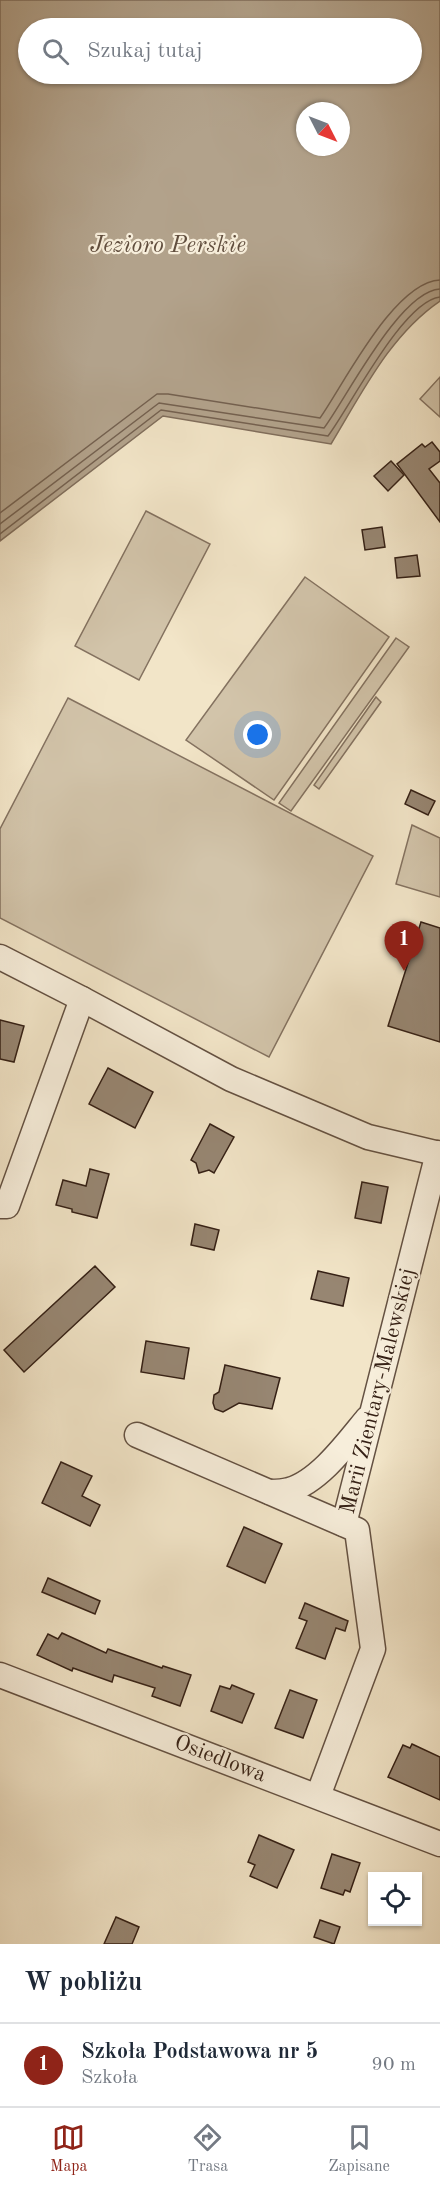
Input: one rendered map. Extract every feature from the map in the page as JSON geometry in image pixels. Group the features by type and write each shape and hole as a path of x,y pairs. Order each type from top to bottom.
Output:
{"street":[{"name":"Marii Zientary-Malewskiej","path":"0,957 231,1079 368,1137 439,1154 344,1524"},
{"path":"0,1206 7,1206 82,999"},
{"path":"270,1492 290,1490 314,1475 344,1448 372,1412"},
{"path":"137,1436 357,1530 373,1649 318,1796"},
{"name":"Osiedlowa","path":"0,1675 440,1844"}],"shaded area":[{"path":"440,377 440,417 420,399"},
{"path":"146,511 210,544 139,680 75,646"},
{"path":"305,577 389,637 274,800 186,740"},
{"path":"396,638 409,647 291,811 279,803"},
{"path":"376,697 381,702 319,789 314,785"},
{"path":"68,698 373,856 269,1057 0,918 0,829"},
{"path":"412,825 440,838 440,897 396,884"}],"water":[{"name":"Jezioro Perskie","path":"0,0 440,0 440,301 406,331 378,366 331,444 163,416 0,541"}],"building":[{"path":"432,442 440,452 440,461 429,469 440,483 440,522 397,464 422,444 425,447"},
{"path":"391,461 404,475 388,491 374,476"},
{"path":"382,527 385,547 365,550 362,530"},
{"path":"417,555 420,576 397,578 395,558"},
{"path":"411,790 435,801 428,815 405,804"},
{"path":"421,922 440,928 440,1042 388,1026"},
{"path":"0,1020 24,1026 14,1062 0,1059"},
{"path":"108,1068 153,1092 135,1128 89,1104"},
{"path":"210,1124 234,1137 214,1173 209,1170 199,1173 196,1163 191,1160"},
{"path":"90,1169 109,1174 97,1218 72,1212 72,1209 56,1205 63,1180 86,1186"},
{"path":"362,1182 388,1187 381,1223 355,1218"},
{"path":"195,1224 219,1230 214,1250 191,1245"},
{"path":"95,1266 115,1287 24,1372 4,1350"},
{"path":"318,1271 349,1278 343,1306 311,1299"},
{"path":"146,1341 189,1348 184,1379 141,1372"},
{"path":"225,1365 280,1378 272,1409 239,1403 223,1412 215,1409 214,1395 219,1392"},
{"path":"61,1462 92,1476 82,1496 100,1505 90,1526 42,1503"},
{"path":"244,1527 282,1544 265,1583 227,1566"},
{"path":"48,1578 100,1601 95,1614 42,1592"},
{"path":"305,1603 348,1621 345,1631 336,1628 325,1659 296,1648 307,1621 299,1618"},
{"path":"62,1633 106,1653 108,1649 162,1668 163,1666 191,1675 180,1706 152,1696 155,1688 114,1675 112,1682 73,1668 72,1671 37,1655 48,1634 58,1639"},
{"path":"232,1685 254,1694 242,1723 211,1711 220,1686 230,1689"},
{"path":"290,1690 317,1700 303,1738 275,1728"},
{"path":"412,1744 440,1757 440,1800 388,1777 403,1745 410,1748"},
{"path":"259,1835 294,1850 277,1888 250,1876 255,1865 248,1862"},
{"path":"332,1854 360,1863 350,1892 345,1890 343,1895 321,1888"},
{"path":"116,1917 139,1927 132,1944 104,1944"},
{"path":"320,1920 340,1927 334,1944 314,1937"}],"place":[{"name":"Szkoła Podstawowa nr 5","path":"404,971"}]}
